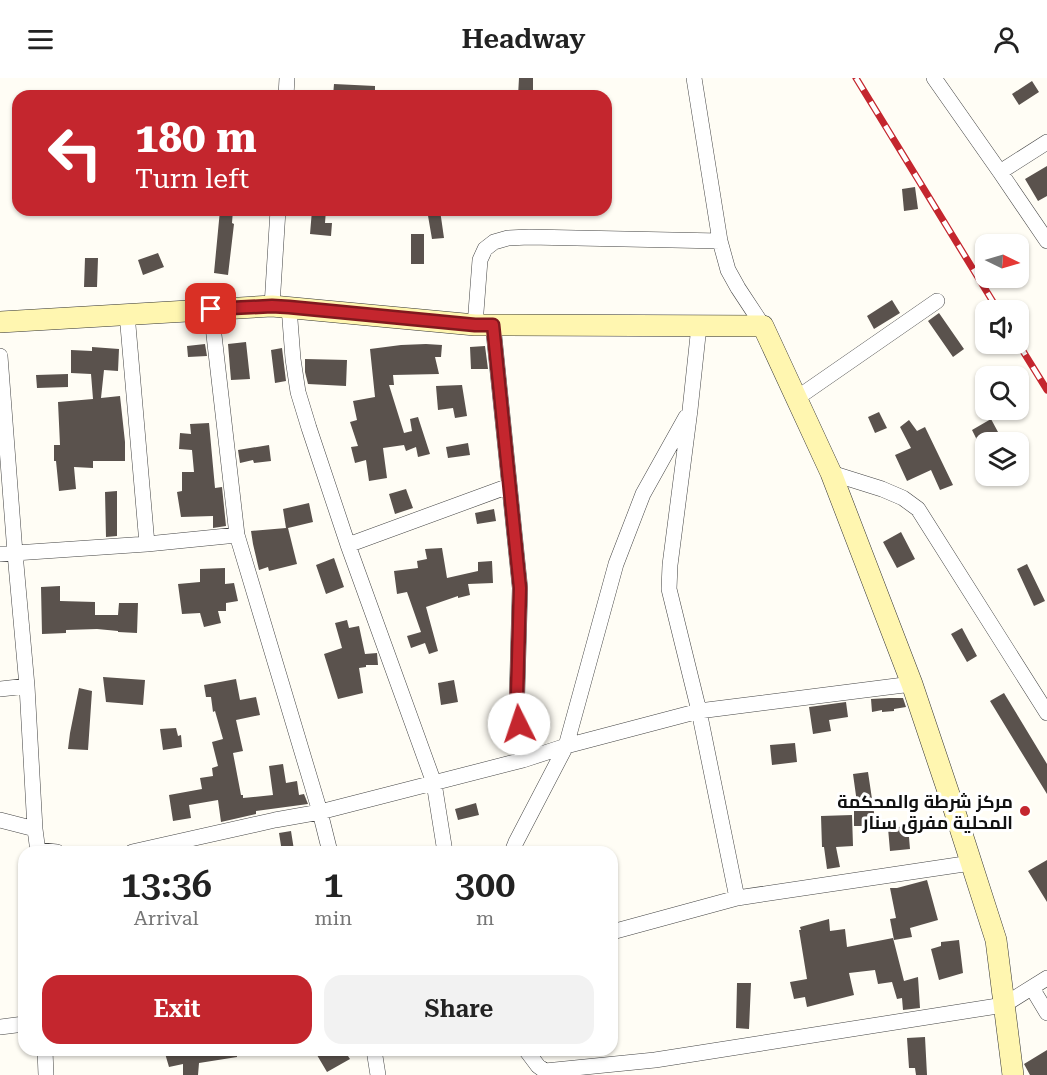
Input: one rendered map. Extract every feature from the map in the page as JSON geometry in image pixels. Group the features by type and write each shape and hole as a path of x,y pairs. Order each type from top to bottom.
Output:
{"street":[{"path":"694,78 720,241 728,270 763,326 831,473 912,684 996,940 1012,1075"},
{"path":"934,78 1047,241"},
{"path":"1000,172 1047,142"},
{"path":"278,216 280,307 293,359 298,392 348,545 434,783 445,846"},
{"path":"523,760 517,696 520,588 509,486 484,325 480,260 485,249 494,242 508,238 720,241"},
{"path":"797,398 937,301"},
{"path":"0,322 280,307 484,325 763,326"},
{"path":"211,309 237,535 328,846"},
{"path":"127,314 147,544"},
{"path":"699,326 669,589 699,711 737,898"},
{"path":"0,356 7,554 27,686 37,846"},
{"path":"514,846 566,746 616,564 643,494 690,410"},
{"path":"831,473 882,489 903,498 918,509 1047,713"},
{"path":"348,545 509,486"},
{"path":"7,554 237,535"},
{"path":"158,846 320,812 523,760 566,746 699,711 912,684"},
{"path":"0,689 27,686"},
{"path":"0,820 35,829"},
{"path":"618,930 737,898 971,863"},
{"path":"530,1056 538,1066 538,1073 655,1060 1004,1005 1047,978"},
{"path":"1032,988 1047,1013"},
{"path":"0,1027 18,1025"},
{"path":"45,1056 46,1075"},
{"path":"375,1056 378,1075"}],"building":[{"path":"519,78 533,78 533,90 518,90"},
{"path":"1032,81 1039,92 1019,105 1012,94"},
{"path":"334,84 375,86 375,90 334,90"},
{"path":"1047,166 1047,196 1038,201 1025,179"},
{"path":"915,187 918,209 904,211 902,189"},
{"path":"219,216 233,216 234,224 228,275 214,273"},
{"path":"312,216 326,216 325,223 332,223 331,236 310,234"},
{"path":"428,216 441,216 444,238 432,239"},
{"path":"411,234 424,234 424,264 411,264"},
{"path":"158,253 164,267 143,275 138,260"},
{"path":"85,258 98,258 97,287 84,287"},
{"path":"892,300 900,313 874,329 867,316"},
{"path":"939,313 964,349 953,357 928,321"},
{"path":"246,342 250,379 231,380 228,344"},
{"path":"205,344 207,356 188,357 187,346"},
{"path":"426,344 442,345 441,357 435,357 439,374 393,375 394,385 389,385 404,433 412,431 410,419 418,417 430,454 418,457 416,447 406,451 404,445 383,448 387,478 369,481 366,460 355,463 351,447 358,446 350,422 357,420 353,401 375,397 370,349"},
{"path":"485,346 488,369 471,369 470,347"},
{"path":"92,347 119,349 118,371 104,370 101,398 120,396 125,461 93,461 93,468 74,467 76,489 59,491 56,461 54,461 54,445 60,445 58,402 93,399 91,374 71,373 71,350 92,351"},
{"path":"282,348 286,381 275,383 271,350"},
{"path":"305,359 347,360 346,386 308,384"},
{"path":"68,374 68,387 37,388 36,375"},
{"path":"462,385 467,416 455,418 453,408 438,410 436,386"},
{"path":"879,412 887,428 875,433 868,417"},
{"path":"909,420 917,431 925,427 953,485 940,490 931,470 907,481 895,455 911,448 900,427"},
{"path":"992,420 998,432 975,432 975,436 972,430"},
{"path":"209,423 215,488 222,487 226,526 213,528 213,516 181,517 177,492 182,491 182,472 194,472 192,450 179,449 180,433 191,434 190,424"},
{"path":"468,443 470,455 448,458 446,447"},
{"path":"269,445 271,461 254,463 253,460 240,463 238,450"},
{"path":"406,489 413,508 395,514 389,494"},
{"path":"117,491 117,536 106,537 105,492"},
{"path":"309,503 313,522 288,528 297,564 269,571 268,567 259,570 251,531 286,528 283,509"},
{"path":"494,509 496,521 477,524 475,513"},
{"path":"901,532 915,559 897,568 883,542"},
{"path":"442,548 447,578 478,571 478,562 492,561 493,583 468,584 470,595 458,598 458,596 426,607 438,651 429,654 425,643 411,648 407,636 421,632 407,592 397,594 394,571 418,568 417,561 427,559 425,549"},
{"path":"334,558 344,587 326,594 316,565"},
{"path":"1027,564 1045,601 1034,606 1017,569"},
{"path":"225,568 225,584 234,583 238,601 226,603 226,611 218,611 221,623 204,627 200,613 182,614 178,584 200,582 200,569"},
{"path":"60,586 60,601 95,602 95,615 118,615 119,603 138,603 137,633 97,629 66,630 66,633 42,634 41,587"},
{"path":"347,620 349,628 359,626 365,654 377,653 378,665 366,665 366,667 359,668 363,693 338,699 324,654 342,648 335,623"},
{"path":"962,628 977,656 967,662 951,634"},
{"path":"103,677 145,680 143,705 106,702"},
{"path":"236,679 240,700 256,697 260,715 236,720 243,751 233,753 241,795 243,798 273,795 269,766 283,764 286,783 297,781 299,795 304,794 308,804 256,811 256,814 221,822 218,800 189,805 191,818 173,821 169,795 202,789 200,778 213,776 212,768 218,766 212,742 223,739 215,711 213,712 211,697 206,697 204,685"},
{"path":"454,680 458,702 441,705 438,683"},
{"path":"79,688 92,691 88,750 68,749"},
{"path":"1004,693 1047,764 1047,794 990,701"},
{"path":"903,698 906,707 894,709 894,711 872,712 871,699"},
{"path":"846,702 848,717 829,720 831,731 813,734 809,707"},
{"path":"176,728 178,736 181,735 182,747 163,750 160,729"},
{"path":"795,743 797,762 772,765 770,745"},
{"path":"868,772 876,826 854,826 854,811 858,810 853,774"},
{"path":"476,803 479,815 458,820 455,809"},
{"path":"852,815 853,846 836,847 840,867 827,869 824,847 822,847 821,816"},
{"path":"908,826 910,849 890,851 888,828"},
{"path":"291,831 293,846 281,846 279,833"},
{"path":"1047,860 1047,902 1028,871"},
{"path":"927,880 938,920 910,928 912,937 894,940 890,919 896,918 890,888"},
{"path":"829,919 830,931 845,929 847,947 893,938 904,981 918,977 920,1008 903,1010 902,998 897,999 892,982 878,984 875,970 849,973 854,995 807,1007 805,997 794,999 790,982 807,979 800,927"},
{"path":"959,940 963,973 939,980 931,949 941,946 941,942"},
{"path":"737,983 751,983 749,1029 736,1028"},
{"path":"925,1037 927,1075 916,1075 915,1068 909,1068 907,1038"},
{"path":"1047,1050 1047,1075 1030,1075 1024,1064"},
{"path":"166,1056 237,1056 199,1063 198,1075 183,1075 183,1064 169,1067"},
{"path":"318,1056 348,1056 350,1059 327,1072"}],"railway":[{"path":"856,78 992,300"},
{"path":"1025,354 1047,390"}],"place":[{"name":"مركز شرطة والمحكمة المحلية مفرق سنار","path":"1025,811"}],"route":[{"path":"211,309 272,306 493,325 520,588 517,696 519,724"}]}
